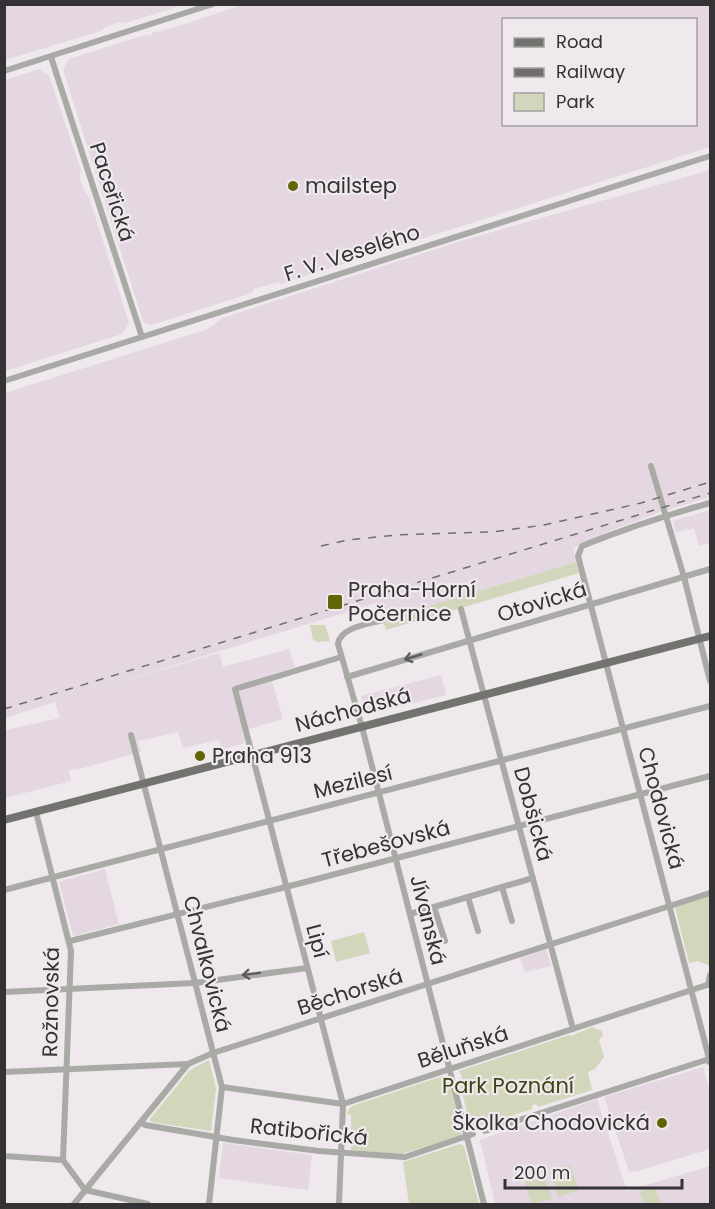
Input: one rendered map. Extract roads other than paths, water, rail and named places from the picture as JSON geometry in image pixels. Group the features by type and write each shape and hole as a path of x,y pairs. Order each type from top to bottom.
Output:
{"main road":[{"name":"Náchodská","path":"4,820 711,636"}],"street":[{"path":"4,71 213,4"},
{"name":"Paceřická","path":"51,57 142,337"},
{"name":"F. V. Veselého","path":"4,381 711,156"},
{"path":"651,466 684,577 711,681"},
{"path":"666,516 711,503"},
{"name":"Chodovická","path":"666,516 582,546 578,556 711,1062"},
{"name":"Otovická","path":"347,677 711,569"},
{"name":"Dobšická","path":"461,609 573,1029"},
{"name":"Jívanská","path":"383,620 346,632 339,639 338,644 362,727 449,1070 470,1136 484,1204"},
{"name":"Lipí","path":"339,1204 342,1104 236,688 341,657"},
{"name":"Mezilesí","path":"4,890 711,706"},
{"name":"Chvalkovická","path":"131,735 222,1087 209,1204"},
{"name":"Třebešovská","path":"70,941 711,776"},
{"name":"Rožnovská","path":"36,812 70,941 63,1160"},
{"path":"410,914 533,878"},
{"path":"502,887 512,921"},
{"name":"Běchorská","path":"188,1064 213,1053 320,1018 711,893"},
{"path":"468,897 478,931"},
{"path":"434,907 445,941"},
{"path":"4,992 195,983 307,968"},
{"path":"710,984 711,975"},
{"name":"Běluňská","path":"222,1087 342,1104 710,984"},
{"path":"485,1131 706,1060 711,1062"},
{"path":"4,1072 188,1064"},
{"path":"74,1204 188,1064"},
{"name":"Ratibořická","path":"141,1122 145,1125 217,1138 342,1153 405,1157 470,1136"},
{"path":"4,1156 63,1160 85,1190 148,1204"}],"railway":[{"path":"321,546 348,540 396,535 492,532 544,525 641,503 710,482"},
{"path":"4,709 710,493"}],"place":[{"name":"mailstep","path":"293,186"},
{"name":"Praha-Horní Počernice","path":"335,602"},
{"name":"Praha 913","path":"200,756"},
{"name":"Školka Chodovická","path":"662,1123"}],"park label":[{"name":"Park Poznání","path":"508,1086"}]}
